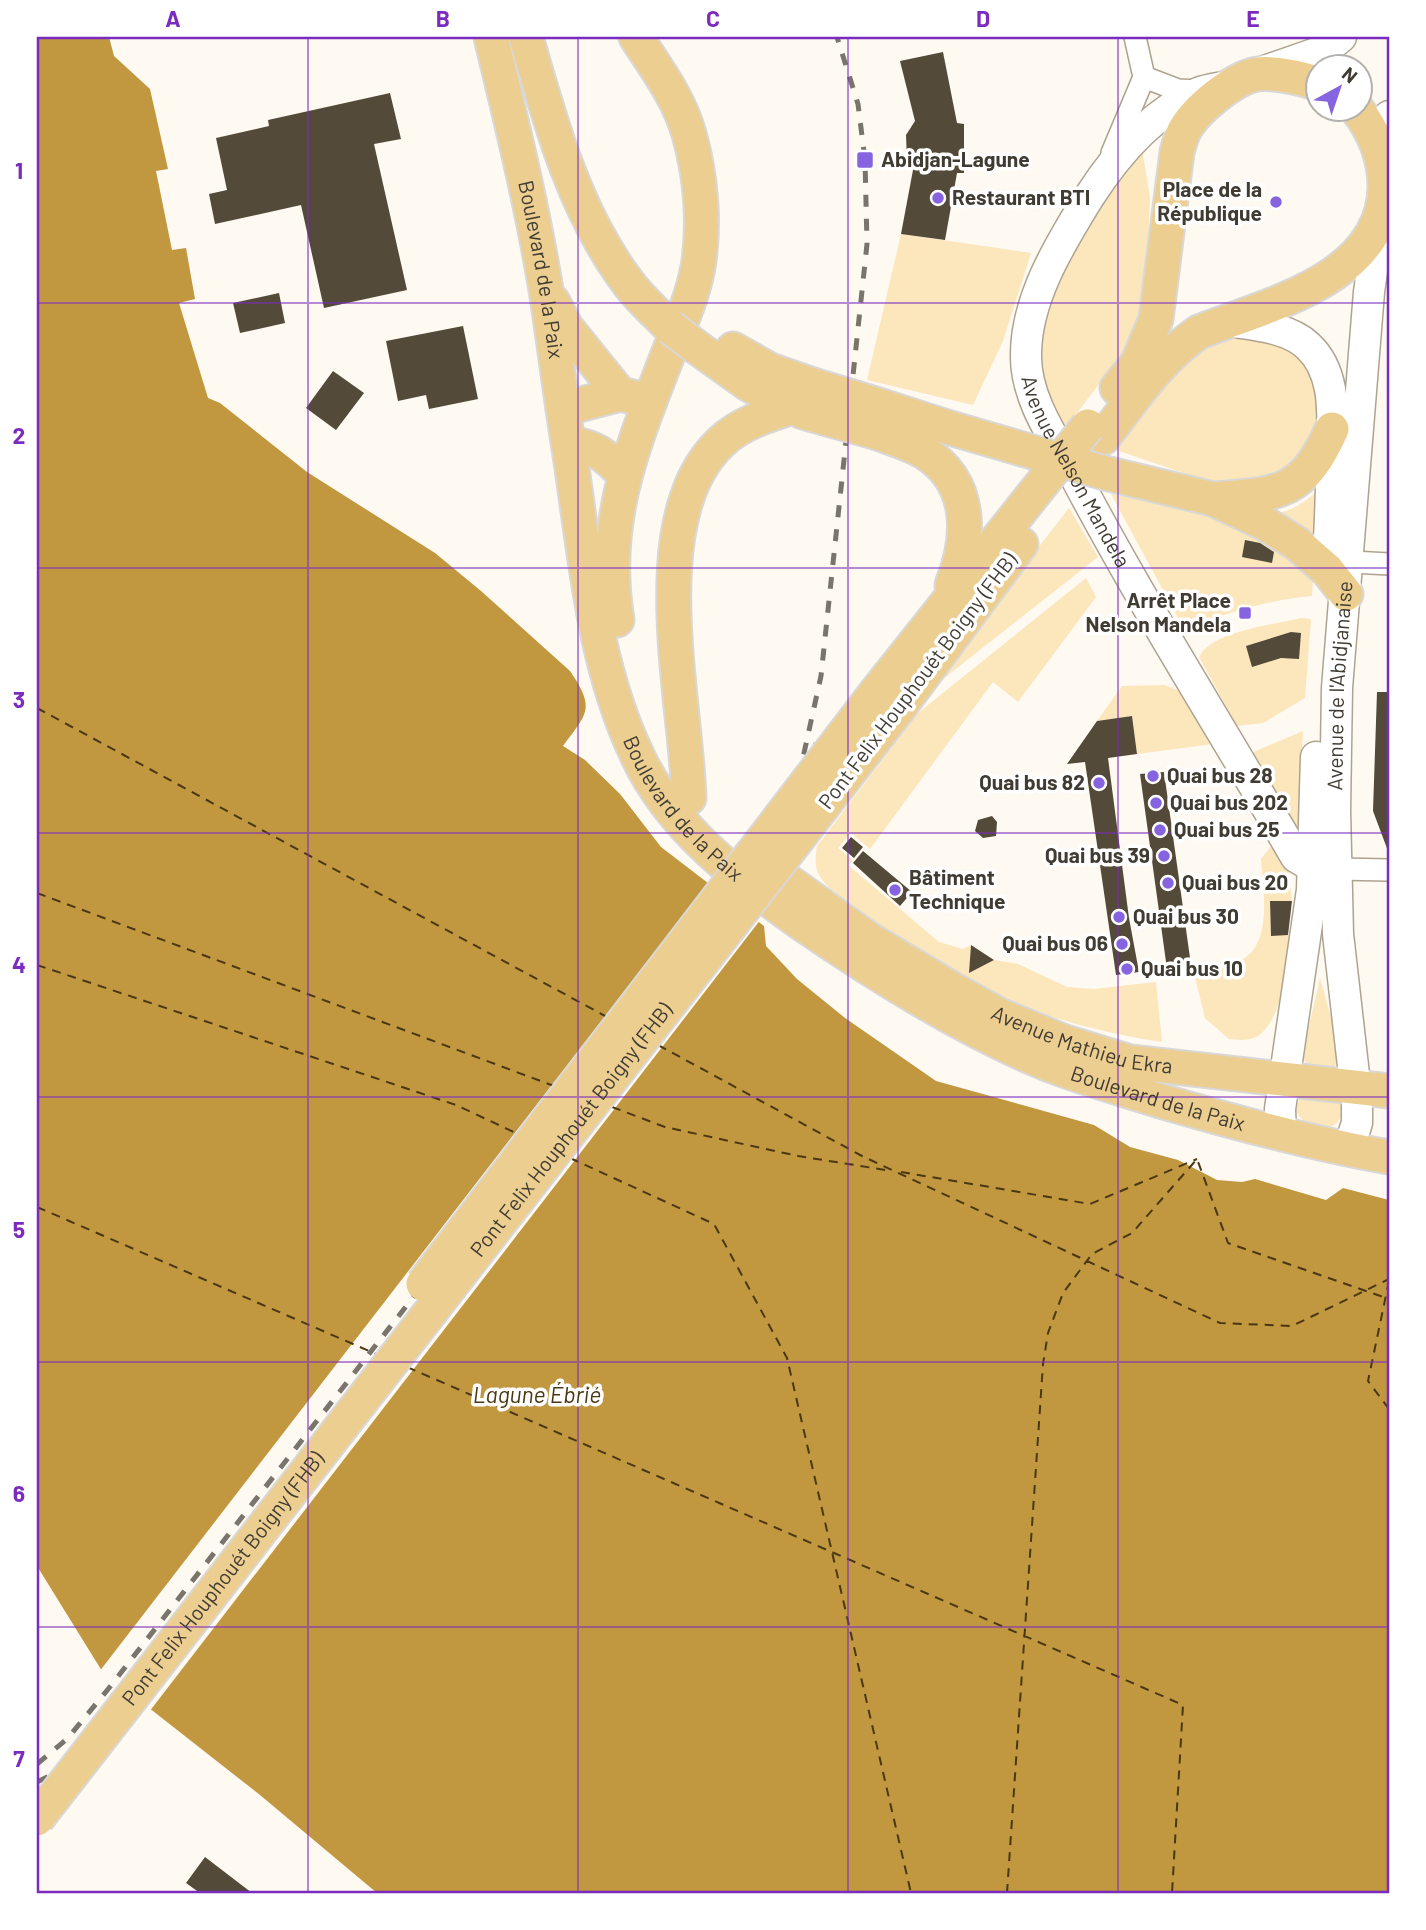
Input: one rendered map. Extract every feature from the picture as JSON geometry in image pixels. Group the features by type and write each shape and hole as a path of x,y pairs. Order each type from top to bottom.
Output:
{"main road":[{"name":"Boulevard de la Paix","path":"491,37 545,288 584,551 602,650 616,700 638,756 656,788 681,822 708,849 775,904 823,938 928,1005 989,1037 1067,1072 1281,1135 1389,1157"},
{"path":"526,37 560,147 589,222 630,286 686,327 770,370 804,402 882,420 950,428 1105,473 1213,499 1264,523 1337,572"},
{"path":"547,37 602,205 640,271 686,327"},
{"name":"Boulevard de la Paix","path":"636,37 671,90 689,133 699,177 701,225 698,266 690,299 635,398 612,538 613,596 620,643 634,693 655,748 667,770 689,798 734,843 808,896"},
{"name":"Avenue Nelson Mandela","path":"1324,868 1296,857 1114,551 1042,414 1028,381 1026,359 1031,314 1068,231 1120,152 1171,106 1200,91 1246,79 1325,50 1341,37"},
{"path":"1096,432 1138,362 1156,319 1177,152 1185,130 1213,99 1246,79 1290,77 1304,80"},
{"path":"1096,432 1172,353 1199,332 1313,287 1335,274 1357,255 1378,222 1385,205 1383,160 1389,116"},
{"path":"1366,122 1383,160"},
{"name":"Avenue de l'Abidjanaise","path":"1348,1150 1357,1123 1376,1085 1324,868 1319,700 1327,620 1325,606 1337,572 1378,222"},
{"path":"545,288 566,327 635,398"},
{"name":"Avenue de l'Abidjanaise","path":"1227,321 1292,336 1306,344 1318,357 1330,390 1337,572"},
{"path":"562,409 635,398"},
{"path":"689,798 688,763 677,674 674,590 677,549 687,492 707,457 723,440 744,425 804,402"},
{"path":"882,420 946,471 960,495 964,517 962,561 943,607"},
{"path":"1213,499 1265,494 1282,490 1296,482 1309,472 1319,458 1332,429"},
{"name":"Pont Felix Houphouét Boigny (FHB)","path":"37,1819 888,700 1096,432"},
{"path":"569,443 589,446 607,457 624,474"},
{"name":"Pont Felix Houphouét Boigny (FHB)","path":"37,1789 888,700 943,607 1051,487"},
{"name":"Avenue de l'Abidjanaise","path":"1281,1135 1280,1109 1312,890 1324,868"},
{"name":"Avenue Mathieu Ekra","path":"808,896 870,940 952,989 999,1015 1065,1042 1130,1062 1284,1079 1376,1085"}],"street":[{"path":"1098,182 1127,122 1144,77 1135,37"},
{"path":"1144,77 1178,90 1200,91"},
{"path":"1337,572 1389,564"},
{"path":"1324,868 1389,870"}],"shaded area":[{"path":"1142,149 1150,197 1147,276 1137,323 1126,348 1062,433 1037,373 1045,295 1115,178"},
{"path":"901,234 1031,253 1003,341 973,405 867,380"},
{"path":"1245,336 1283,342 1301,356 1314,378 1320,404 1318,427 1289,473 1225,487 1116,450 1180,362 1219,340"},
{"path":"1319,490 1312,596 1247,608 1184,629 1111,494 1221,513 1264,514 1292,509"},
{"path":"1069,508 1098,557 925,693"},
{"path":"1086,578 1096,597 1018,702 993,682 870,849 851,833 838,848 853,860 848,865 939,942 963,949 971,945 969,973 994,960 1018,964 1067,987 1094,989 1156,982 1162,1042 1060,1019 1005,999 960,977 875,923 830,889 818,873 816,864 817,846 918,713"},
{"path":"1301,618 1311,619 1305,698 1263,723 1237,726 1199,657 1206,648 1230,635"},
{"path":"1165,685 1191,696 1220,743 1137,754 1132,716 1097,721 1122,686"},
{"path":"1303,731 1297,837 1251,753"},
{"path":"1276,840 1289,874 1292,901 1270,902 1271,935 1293,935 1282,991 1278,1006 1265,1030 1250,1039 1229,1039 1205,1018 1195,977 1241,960 1254,949 1263,925 1261,859"},
{"path":"1320,978 1340,1050 1335,1067 1320,1071 1307,1064 1302,1057"},
{"path":"1300,1096 1338,1098 1345,1110 1335,1124 1328,1128 1315,1128 1308,1125 1296,1111"}],"water":[{"name":"Lagune Ébrié","path":"37,37 109,37 114,56 150,89 168,169 156,171 172,250 186,248 195,299 179,303 208,398 220,403 307,472 435,553 570,671 586,703 583,718 563,746 585,760 620,794 661,847 764,926 766,946 797,979 845,1018 936,1081 1094,1125 1130,1147 1178,1160 1217,1180 1242,1182 1255,1179 1326,1200 1343,1188 1389,1200 1389,1893 377,1893 260,1795 102,1671 37,1566"}],"pier":[{"path":"710,880 761,919 149,1712 99,1672"}],"building":[{"path":"943,52 957,123 964,124 964,173 957,173 945,240 901,234 913,170 907,160 906,135 915,121 900,61"},
{"path":"390,93 401,139 374,144 407,290 324,308 301,205 215,224 209,194 227,190 216,138 269,126 268,120"},
{"path":"279,293 285,323 240,333 233,303"},
{"path":"463,326 478,399 429,409 426,395 398,401 386,341"},
{"path":"333,371 364,393 336,430 306,408"},
{"path":"1245,540 1260,543 1274,552 1272,563 1242,557"},
{"path":"1291,632 1301,633 1299,659 1281,658 1252,667 1246,646"},
{"path":"1377,692 1389,692 1388,851 1373,811"},
{"path":"1132,716 1137,754 1108,758 1129,918 1139,972 1116,975 1085,762 1067,764 1097,721"},
{"path":"1164,772 1191,965 1167,969 1140,774"},
{"path":"992,816 997,822 996,836 983,838 975,831 978,820"},
{"path":"851,837 863,847 854,858 842,848"},
{"path":"863,851 912,892 900,906 853,863"},
{"path":"1270,901 1292,901 1288,935 1271,936"},
{"path":"971,945 994,960 969,973"},
{"path":"205,1857 252,1893 200,1893 186,1883"}],"ferry route":[{"path":"37,708 607,1017"},
{"path":"37,893 554,1086"},
{"path":"37,965 456,1105 518,1134"},
{"path":"658,1045 862,1156 1220,1323 1292,1326 1389,1279"},
{"path":"612,1107 665,1127 798,1156 892,1171"},
{"path":"570,1158 714,1224 787,1358 911,1893"},
{"path":"901,1172 1090,1204 1197,1159"},
{"path":"1007,1893 1043,1364 1048,1333 1063,1293 1092,1254 1132,1233 1197,1159 1228,1243 1389,1299"},
{"path":"37,1207 376,1354"},
{"path":"1389,1281 1368,1381 1389,1409"},
{"path":"407,1367 1183,1705 1172,1893"}],"railway":[{"path":"37,1764 67,1739 109,1688 766,844 789,797 804,753 821,676 867,244 865,160 858,104 837,37"},
{"path":"37,1782 49,1776 79,1750 776,853 797,819 814,764 817,732"}],"place":[{"name":"Abidjan-Lagune","path":"865,160"},
{"name":"Restaurant BTI","path":"938,198"},
{"name":"Place de la République","path":"1276,202"},
{"name":"Arrêt Place Nelson Mandela","path":"1245,613"},
{"name":"Quai bus 28","path":"1153,776"},
{"name":"Quai bus 82","path":"1099,783"},
{"name":"Quai bus 202","path":"1156,803"},
{"name":"Quai bus 25","path":"1160,830"},
{"name":"Quai bus 39","path":"1164,856"},
{"name":"Quai bus 20","path":"1168,883"},
{"name":"Bâtiment Technique","path":"895,890"},
{"name":"Quai bus 30","path":"1119,917"},
{"name":"Quai bus 06","path":"1122,944"},
{"name":"Quai bus 10","path":"1127,969"}]}
